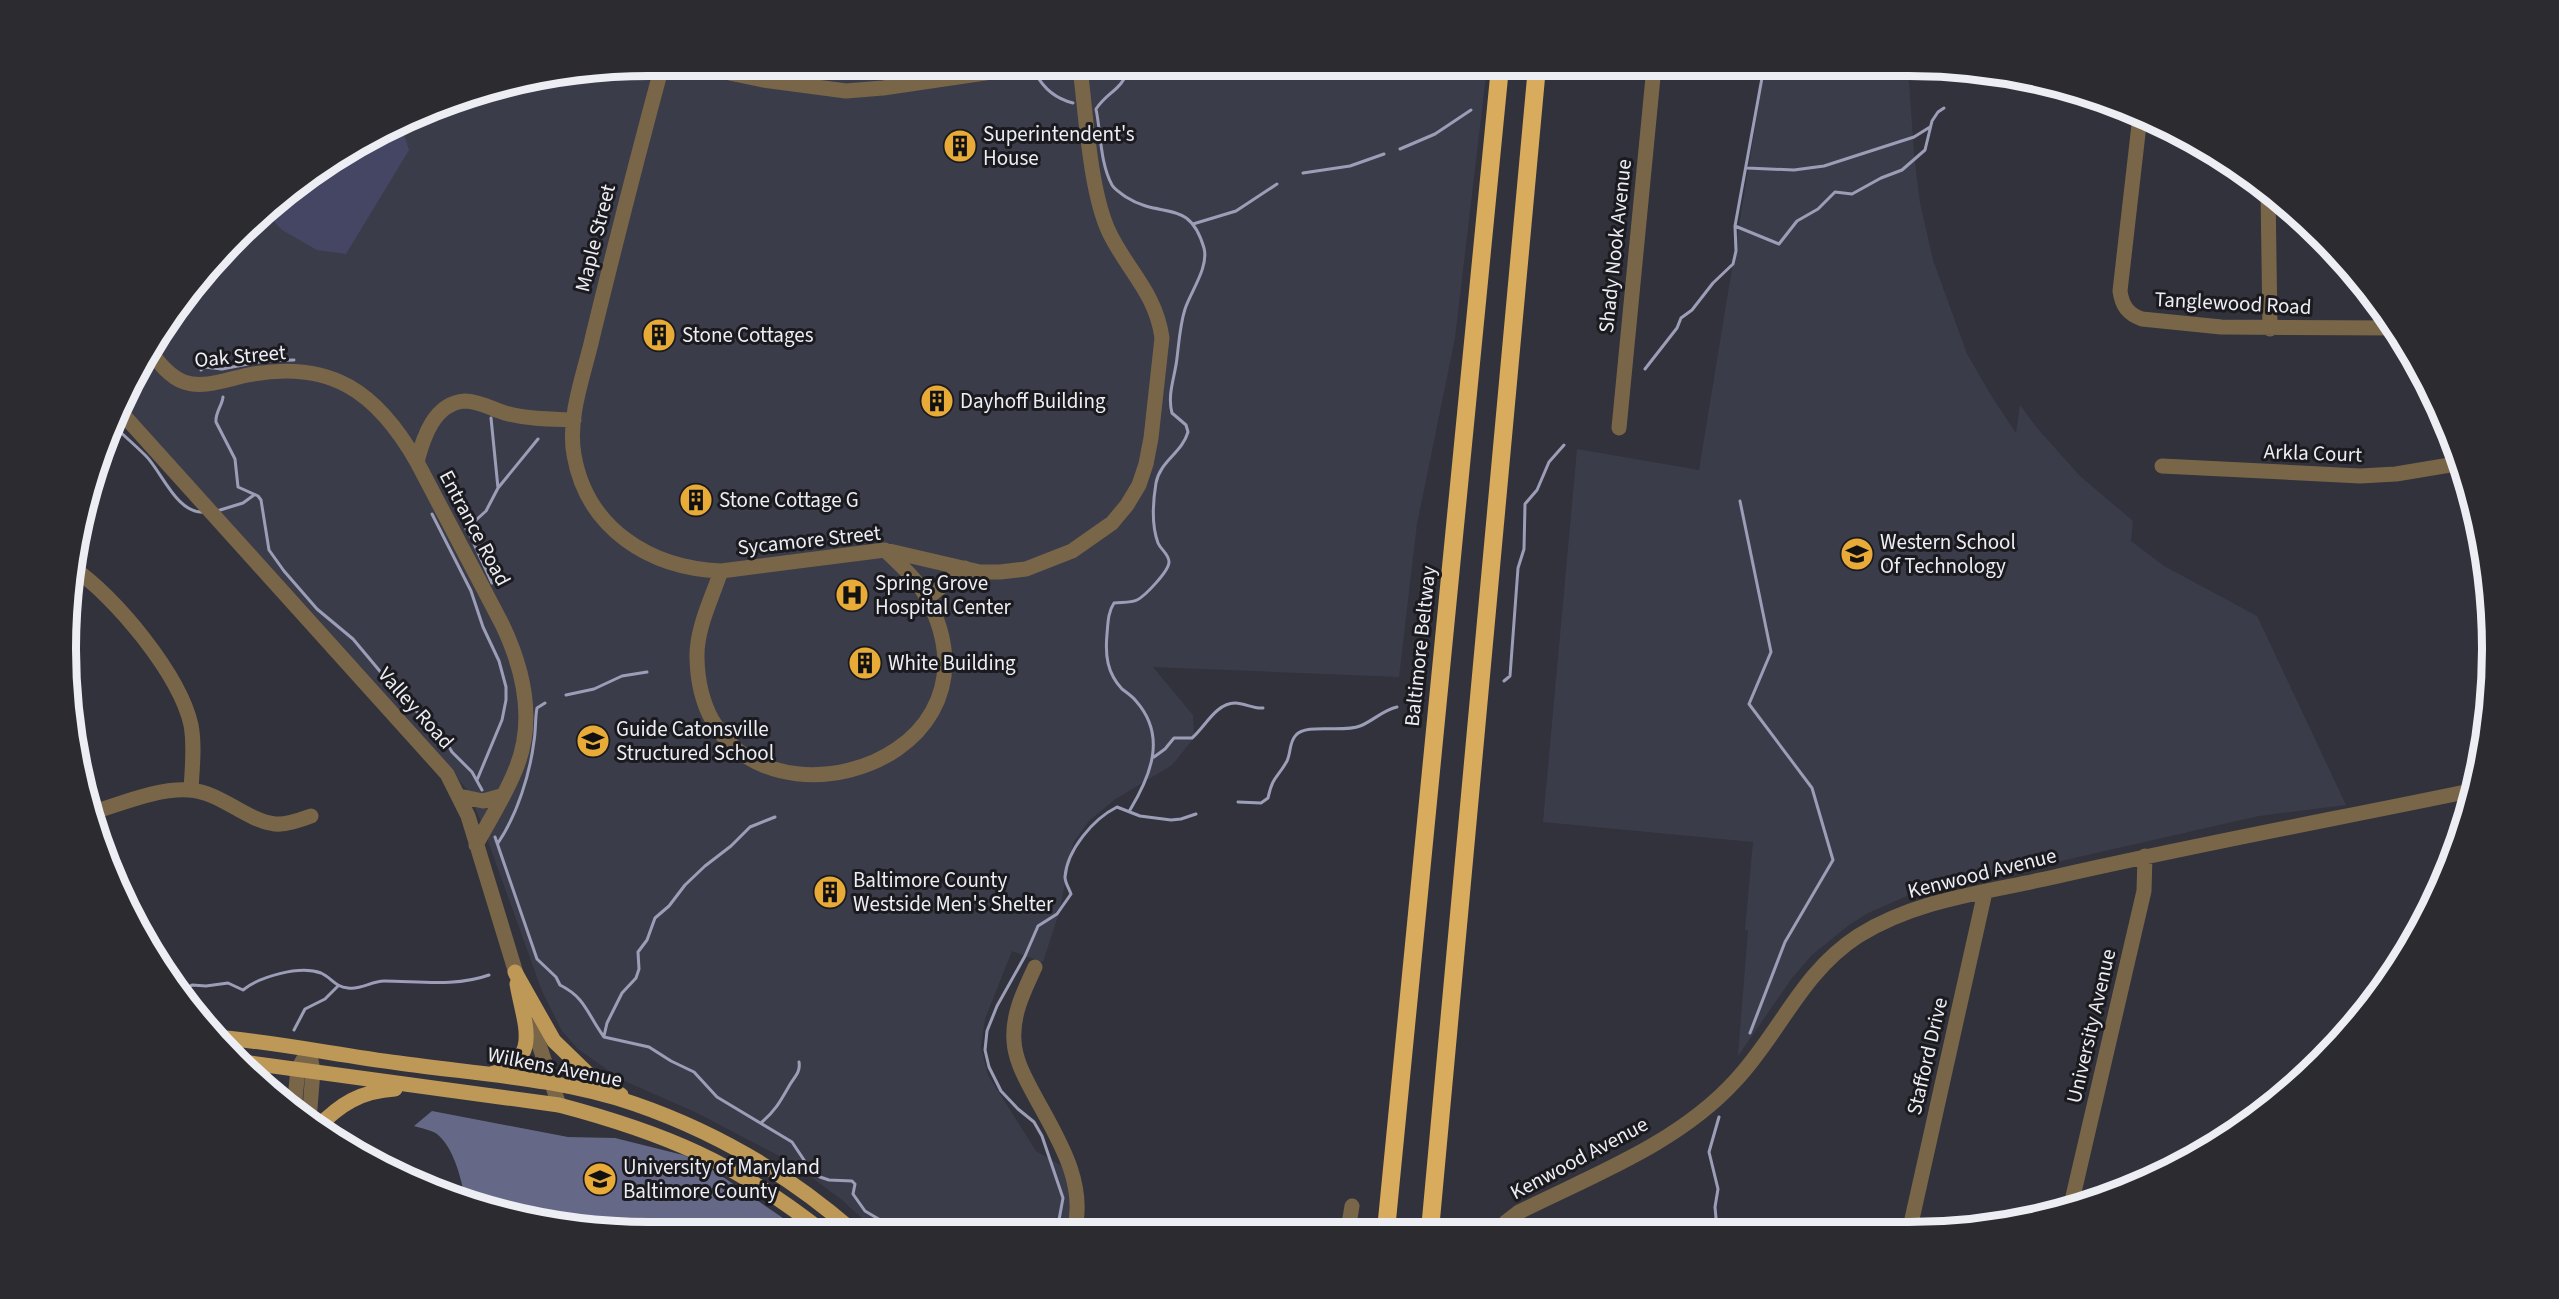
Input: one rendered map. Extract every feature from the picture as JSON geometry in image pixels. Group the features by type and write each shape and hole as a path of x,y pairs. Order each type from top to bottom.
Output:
{"highway":[{"name":"Baltimore Beltway","path":"1387,1222 1499,76"},
{"path":"1431,1222 1536,76"}],"main road":[{"path":"488,1075 516,1064 523,1056 527,1045 515,972"},
{"path":"515,972 542,1023 567,1055 587,1073 634,1104"},
{"name":"Wilkens Avenue","path":"229,1038 552,1084 634,1104 679,1121 761,1162 797,1186 842,1222"},
{"name":"Wilkens Avenue","path":"253,1063 559,1105 626,1124 713,1159 785,1202 811,1222"},
{"path":"324,1121 335,1110 363,1094 378,1090 429,1088"}],"street":[{"name":"Maple Street","path":"574,420 621,221 659,76"},
{"path":"744,76 846,91 968,76"},
{"name":"Sycamore Street","path":"574,420 572,437 578,474 599,513 629,543 663,561 698,570 721,571 885,550 965,568 999,572 1026,569 1072,551 1112,523 1127,505 1139,485 1146,464 1162,338 1160,321 1143,283 1108,231 1094,173 1081,76"},
{"name":"Shady Nook Avenue","path":"1619,428 1653,76"},
{"name":"Tanglewood Road","path":"2139,125 2120,291 2126,309 2132,315 2142,319 2221,327 2384,328"},
{"path":"2268,203 2270,329"},
{"name":"Oak Street","path":"156,358 169,373 183,382 190,383 215,383 271,372 312,373 330,377 350,386 386,417 417,462"},
{"name":"Entrance Road","path":"476,845 516,770 524,736 526,704 520,668 502,624 417,462 429,427 436,416 455,404 465,401 528,418 574,420"},
{"name":"Valley Road","path":"126,418 447,774 459,796 476,845 559,1105"},
{"name":"Arkla Court","path":"2162,466 2360,476 2452,465"},
{"path":"721,571 699,635 697,657 700,683 708,710 720,731 747,758 764,766 789,773 821,775 855,770 896,750 914,737 927,722 943,682 945,662 938,624 927,598 915,580 885,550"},
{"path":"927,598 965,568"},
{"path":"81,574 122,614 143,639 176,686 191,725 193,747 191,790"},
{"path":"100,810 157,793 191,790 224,801 261,820 276,824 311,816"},
{"name":"Kenwood Avenue","path":"1506,1222 1519,1212 1642,1150 1700,1112 1735,1082 1752,1062 1802,988 1837,952 1856,938 1892,918 1910,911 1985,892 2145,856 2464,792"},
{"path":"459,796 483,801 501,796"},
{"name":"University Avenue","path":"2072,1199 2144,891 2145,856"},
{"name":"Stafford Drive","path":"1911,1222 1985,892"},
{"path":"1035,967 1016,1011 1014,1041 1024,1077 1071,1171 1077,1210 1075,1222"},
{"path":"297,1100 306,1070 309,1050"},
{"path":"306,1070 308,1109"},
{"path":"1349,1222 1352,1206"}],"shaded area":[{"name":"Spring Grove Hospital Center","path":"650,76 1486,76 1455,338 1417,524 1399,677 1153,667 1193,715 1194,738 1172,765 1114,800 1089,821 1073,843 1059,913 1043,962 1012,951 985,1019 981,1047 988,1075 1036,1151 1067,1169 1072,1192 1069,1222 866,1222 842,1200 791,1162 695,1112 622,1080 578,1049 562,1031 542,991 480,819 467,790 440,756 129,411 153,363 173,331 219,272 244,244 272,219 331,173 363,153 430,120 501,96 575,81"},
{"name":"Western School Of Technology","path":"1764,76 1909,76 1920,203 1933,260 1967,354 1992,397 2016,433 2020,405 2037,428 2080,476 2133,521 2131,541 2164,566 2257,616 2346,805 2259,816 1907,896 1868,913 1849,925 1811,956 1792,978 1738,1056 1748,930 1745,930 1753,842 1543,822 1577,449 1699,470"},
{"path":"403,133 409,150 346,254 317,250 282,230 272,219 301,195 363,153"},
{"name":"University of Maryland Baltimore County","path":"432,1111 568,1137 615,1138 683,1155 704,1164 789,1222 612,1221 575,1218 501,1203 464,1192 453,1156 443,1140 435,1133 414,1126"}],"waterway":[{"path":"1037,76 1051,93 1073,103"},
{"path":"1126,76 1119,86 1096,109 1108,176 1113,187 1126,197 1151,208 1173,212 1191,222 1198,232 1205,255 1202,271 1183,315 1171,392 1172,413 1186,425 1188,432 1181,446 1158,475 1154,497 1156,536 1159,545 1168,557 1168,566 1141,598 1132,602 1114,603 1108,622 1106,649 1110,670 1117,683 1146,714 1153,742 1149,769 1130,810"},
{"path":"1645,369 1677,328 1681,318 1692,310 1713,283 1733,264 1736,251 1735,226 1762,76"},
{"path":"1735,226 1779,244 1797,221 1818,209 1835,192 1852,194 1881,178 1902,170 1925,150 1932,121 1944,108"},
{"path":"1400,149 1435,134 1471,110"},
{"path":"1747,168 1794,170 1824,166 1914,137 1930,127"},
{"path":"1303,173 1350,166 1384,154"},
{"path":"1193,224 1236,211 1277,184"},
{"path":"201,370 204,367 222,369 264,361 294,360"},
{"path":"223,397 216,422 235,459 238,487 258,496 261,500 269,550 317,609 353,639 399,694 445,740 452,752 472,772 482,790"},
{"path":"491,418 498,488"},
{"path":"120,431 152,463 178,500 186,507 205,512"},
{"path":"466,529 486,511 498,488 538,439"},
{"path":"1504,681 1510,676 1518,568 1524,549 1525,504 1537,490 1549,462 1564,445"},
{"path":"442,474 492,583"},
{"path":"217,511 243,503 254,495"},
{"path":"1740,501 1771,652 1749,704 1812,788 1833,860 1785,942 1750,1033"},
{"path":"432,514 471,591 483,627 499,661 506,687 502,720 477,780"},
{"path":"566,695 594,689 622,676 647,672"},
{"path":"498,843 522,794 535,737 537,708 545,703"},
{"path":"1154,757 1174,738 1192,738 1216,711 1228,704 1239,703 1263,708"},
{"path":"1238,802 1261,803 1268,798 1274,781 1287,761 1292,741 1301,731 1353,728 1397,707"},
{"path":"1059,1222 1063,1198 1042,1136 1034,1122 1001,1091 989,1067 985,1050 987,1031 997,1006 1025,956 1038,926 1057,914 1071,894 1065,879 1067,867 1076,846 1091,827 1117,807 1140,816 1171,820 1196,814"},
{"path":"604,1036 607,1023 622,993 636,978 639,969 638,952 647,940 655,918 669,906 685,885 750,827 775,817"},
{"path":"495,837 537,959 556,977 560,985 581,1001 604,1037 649,1047 694,1072 717,1097 792,1142 806,1163 820,1177 829,1180 852,1181 855,1184 853,1194 865,1211 884,1222"},
{"path":"187,988 192,985 228,983 243,990 269,977 302,970 321,973 340,986 353,988 379,981 450,982 489,975"},
{"path":"294,1030 305,1009 325,999 338,986"},
{"path":"762,1122 782,1098 798,1072 799,1062"},
{"path":"1716,1222 1715,1207 1718,1189 1709,1152 1719,1117"}],"place":[{"name":"Superintendent's House","path":"960,146"},
{"name":"Stone Cottages","path":"659,335"},
{"name":"Dayhoff Building","path":"937,401"},
{"name":"Stone Cottage G","path":"696,500"},
{"name":"Western School Of Technology","path":"1857,554"},
{"name":"Spring Grove Hospital Center","path":"852,595"},
{"name":"White Building","path":"865,663"},
{"name":"Guide Catonsville Structured School","path":"593,741"},
{"name":"Baltimore County Westside Men's Shelter","path":"830,892"},
{"name":"University of Maryland Baltimore County","path":"600,1179"}]}
